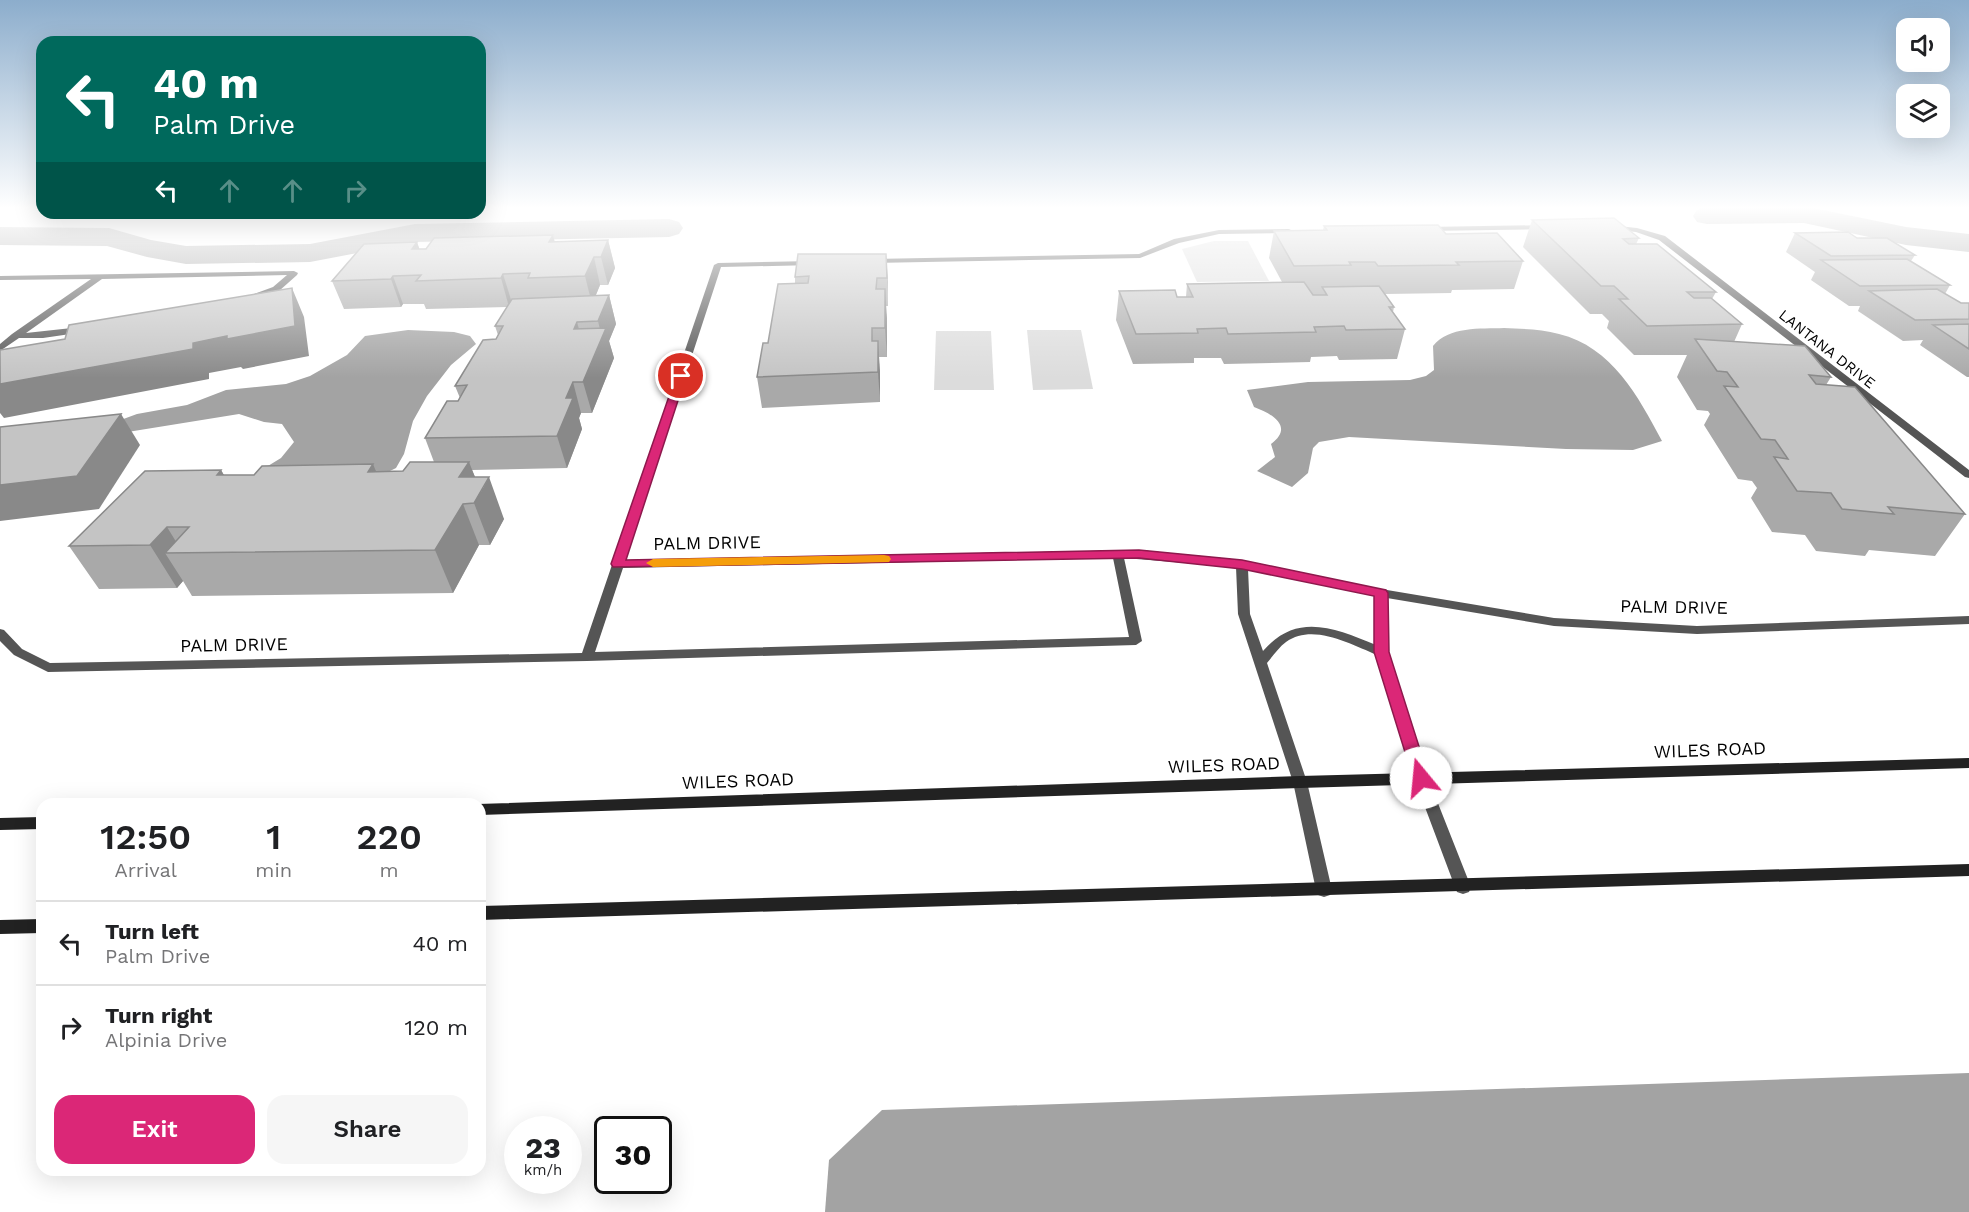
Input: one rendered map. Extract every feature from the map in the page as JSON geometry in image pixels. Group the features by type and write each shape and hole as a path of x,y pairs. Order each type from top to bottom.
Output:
{"main road":[{"name":"WILES ROAD","path":"486,809 1421,778 1969,763"},
{"path":"0,824 36,823"},
{"path":"486,913 1969,870"},
{"path":"0,927 36,926"}],"street":[{"path":"587,657 718,265 734,265"},
{"name":"LANTANA DRIVE","path":"1696,265 1969,475"},
{"path":"0,278 294,273 276,289 252,297"},
{"path":"0,348 100,276"},
{"path":"15,336 43,335 89,328"},
{"name":"PALM DRIVE","path":"0,633 18,652 48,668 587,657 1136,641 1118,554"},
{"name":"PALM DRIVE","path":"618,564 1139,554 1242,564 1381,593 1554,622 1685,629 1969,620"},
{"path":"1242,564 1244,614 1300,782 1324,890"},
{"path":"1381,593 1382,652 1421,778 1462,886"},
{"path":"1260,662 1284,638 1305,631 1333,634 1382,652"}],"shaded area":[{"path":"1189,265 1260,265 1269,281 1197,282"},
{"path":"1504,328 1552,332 1578,340 1594,350 1609,362 1633,391 1662,441 1633,450 1566,449 1349,437 1319,442 1313,448 1308,473 1292,487 1257,471 1275,457 1271,444 1278,438 1281,427 1274,417 1254,407 1247,390 1308,382 1410,380 1426,376 1434,370 1433,346 1447,335 1466,330"},
{"path":"408,330 454,332 470,336 476,344 451,365 427,396 413,421 404,454 396,468 372,480 263,469 281,458 294,442 282,424 264,422 239,414 109,435 107,425 137,414 187,405 226,390 286,384 310,376 347,355 365,336"},
{"path":"1027,330 1081,330 1093,389 1033,390"},
{"path":"936,331 991,331 994,390 934,390"},
{"path":"1969,1073 1969,1212 825,1212 829,1160 882,1110"}],"building":[{"path":"346,265 590,265 585,276 528,278 530,273 503,274 501,278 416,281 421,275 393,276 391,279 332,281"},
{"path":"797,265 886,265 887,278 877,278 876,289 885,289 885,328 872,328 872,341 878,341 878,372 757,377 763,343 768,343 778,284 808,283 809,276 795,277"},
{"path":"1293,265 1351,265 1294,266"},
{"path":"1377,265 1459,265 1378,266"},
{"path":"1579,265 1682,265 1716,292 1687,292 1694,298 1711,298 1742,324 1647,326 1619,299 1628,299 1614,286 1601,286"},
{"path":"1828,265 1916,265 1950,285 1860,286"},
{"path":"1304,282 1313,295 1327,295 1322,287 1379,286 1394,307 1389,307 1405,329 1346,330 1344,326 1314,327 1316,332 1228,334 1226,328 1197,329 1198,333 1136,334 1119,291 1175,290 1177,297 1193,297 1187,284"},
{"path":"292,288 295,326 227,339 227,336 193,343 193,349 0,384 0,350 65,339 69,325"},
{"path":"1937,289 1961,303 1969,303 1969,319 1915,320 1869,291"},
{"path":"609,295 598,321 577,322 574,329 606,328 583,382 573,382 566,398 573,398 557,436 425,438 447,401 458,401 467,385 455,386 483,340 496,339 503,326 495,326 512,299"},
{"path":"1969,324 1969,349 1933,325"},
{"path":"1695,339 1805,346 1831,377 1809,375 1816,384 1855,387 1965,514 1888,507 1894,514 1842,509 1831,493 1797,491 1774,457 1788,459 1775,440 1761,439 1724,386 1738,387 1727,372 1717,371"},
{"path":"121,414 77,476 0,485 0,427"},
{"path":"410,462 469,462 459,477 489,477 474,503 463,504 435,550 165,553 189,527 167,527 150,545 69,546 145,471 221,470 217,475 254,475 262,466 373,464 368,472 403,471"}],"slow traffic":[{"path":"653,563 884,559"}],"route":[{"path":"681,376 618,564 1139,554 1242,564 1381,593 1382,652 1421,778"}]}
